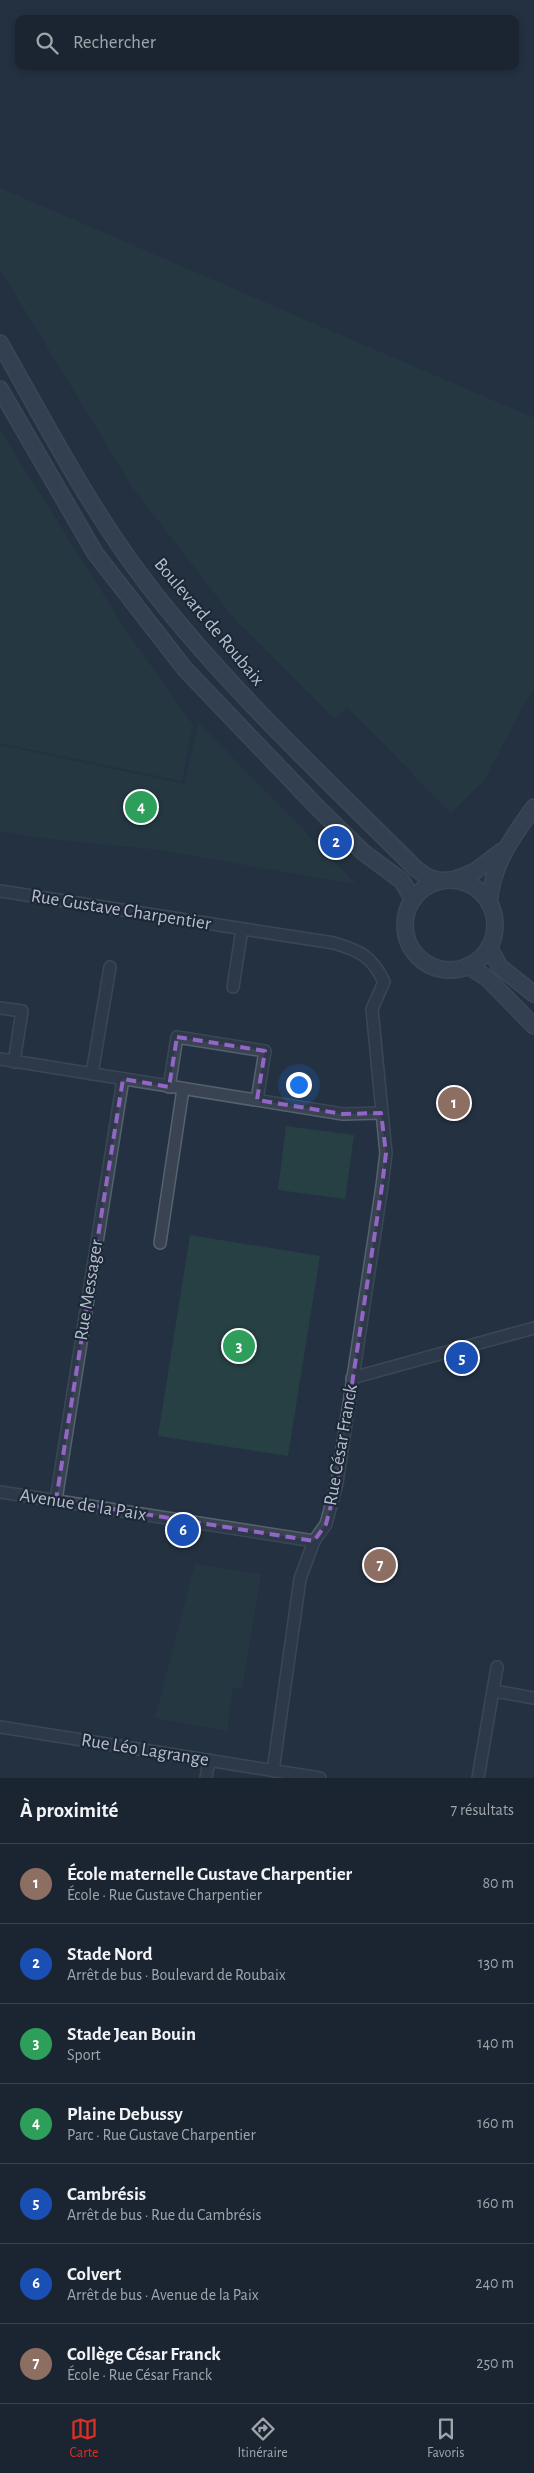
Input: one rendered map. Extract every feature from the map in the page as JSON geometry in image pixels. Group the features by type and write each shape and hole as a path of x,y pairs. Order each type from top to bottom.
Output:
{"main road":[{"name":"Boulevard de Roubaix","path":"0,343 108,525 148,584 220,670 305,758 416,868 427,877 447,881"},
{"path":"0,389 96,554 179,662 316,806 363,852 390,870 402,882 412,900"},
{"path":"489,903 490,887 505,848 534,807"},
{"path":"447,881 474,887 489,903 493,912 495,930 489,947 476,961 468,966 456,969 431,965 412,949 407,937 405,924 407,912 412,900 420,892 447,881 478,870 505,848"},
{"path":"489,947 500,967 534,994"},
{"path":"468,966 486,978 534,1026"}],"street":[{"name":"Rue Gustave Charpentier","path":"0,891 334,943 363,953 377,967 384,982 372,1009 381,1113"},
{"path":"233,986 242,929"},
{"path":"92,1074 110,967"},
{"path":"0,1008 22,1011 14,1062"},
{"path":"169,1086 177,1037 265,1052 257,1100"},
{"path":"0,1059 343,1114 381,1113"},
{"name":"Rue Messager","path":"56,1500 123,1079"},
{"path":"160,1242 182,1089"},
{"name":"Rue César Franck","path":"273,1770 300,1578 314,1541 326,1524 330,1513 382,1186 386,1153 381,1113"},
{"path":"352,1378 534,1328"},
{"name":"Avenue de la Paix","path":"0,1492 314,1541"},
{"path":"478,1778 497,1668"},
{"path":"494,1691 534,1698"},
{"name":"Rue Léo Lagrange","path":"0,1727 320,1778"},
{"path":"206,1778 209,1760"}],"highlighted area":[{"path":"177,1037 265,1051 257,1100 343,1114 381,1113 386,1153 337,1483 326,1524 314,1541 56,1500 123,1079 169,1087"}],"green space":[{"path":"0,188 534,418 534,690 524,704 485,779 451,813 347,707 335,719 235,620 132,487 0,269"},
{"path":"0,430 125,629 193,725 182,781 0,743"},
{"path":"199,723 356,884 152,849 49,839 0,831 0,745 184,784"},
{"path":"286,1126 354,1135 345,1199 278,1190"},
{"path":"190,1235 320,1256 288,1456 158,1436"},
{"path":"195,1564 261,1574 242,1689 233,1688 227,1731 155,1718"}],"place":[{"name":"Plaine Debussy","path":"141,807"},
{"name":"Stade Nord","path":"336,842"},
{"name":"École maternelle Gustave Charpentier","path":"454,1103"},
{"name":"Stade Jean Bouin","path":"239,1346"},
{"name":"Cambrésis","path":"462,1358"},
{"name":"Colvert","path":"183,1530"},
{"name":"Collège César Franck","path":"380,1565"}]}
